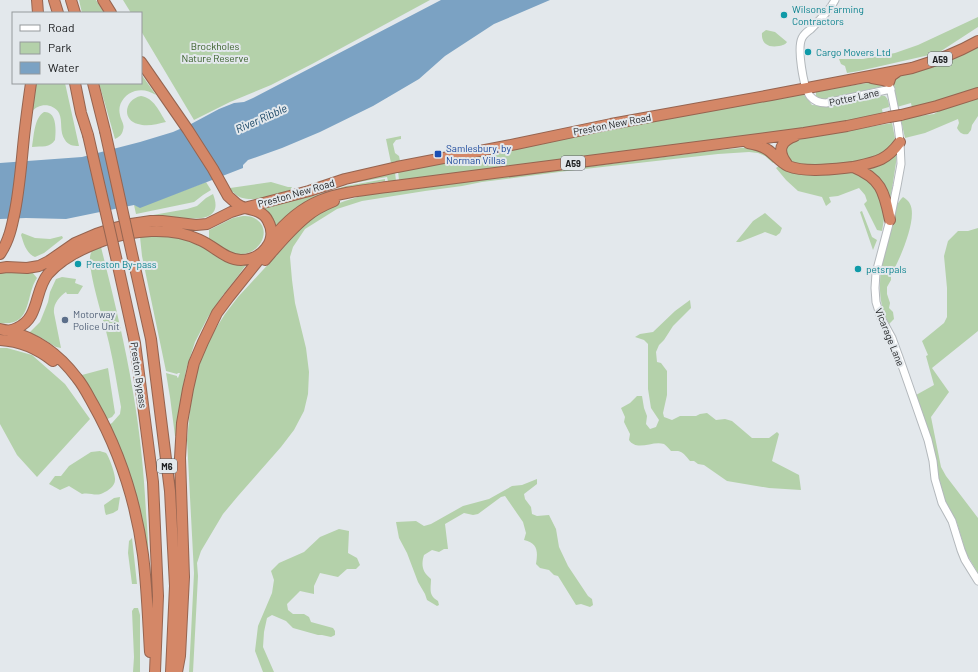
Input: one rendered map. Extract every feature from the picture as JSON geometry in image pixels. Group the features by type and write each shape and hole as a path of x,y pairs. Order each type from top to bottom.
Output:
{"highway":[{"path":"37,0 38,12"},
{"path":"54,0 58,12"},
{"path":"71,0 75,12"},
{"path":"103,0 110,12"},
{"name":"Preston New Road","path":"0,268 27,268 39,266 75,243 96,234 131,224 162,221 202,225 212,222 231,212 309,191 345,179 610,124 900,70 944,58 978,40"},
{"path":"142,63 213,169 230,198 237,204 259,212 266,218 271,227 272,236 270,243 217,314 194,363 188,390 182,423 180,458 184,577 180,656 177,672"},
{"path":"890,86 890,76 900,70"},
{"path":"866,76 883,80 890,86"},
{"path":"0,254 7,242 16,204 31,84"},
{"name":"Preston Bypass","path":"75,84 135,343 153,482 158,596 155,672"},
{"name":"Preston Bypass","path":"93,84 151,339 170,491 175,586 171,672"},
{"name":"Preston New Road","path":"270,243 289,220 305,208 315,202 336,194 804,133 847,126 937,106 978,93"},
{"path":"788,166 783,160 781,154 783,144 786,140 804,133"},
{"path":"729,142 749,143 762,146 788,166 805,170 853,167 872,163 886,157 900,142"},
{"path":"853,167 872,178 881,188 886,199 890,220"},
{"path":"229,297 251,276 295,226 307,216 326,204 358,191"},
{"path":"4,331 20,326 28,321 34,312 42,284 57,265 81,250 113,237 144,232 173,232 191,236 228,257 240,260 252,258 258,255 270,243"},
{"path":"4,331 31,338 51,351 69,368 90,398 109,434 125,475 136,514 143,555 152,672"},
{"path":"0,340 16,342 36,350 48,357 90,398"}],"street":[{"path":"806,88 800,51 801,41 835,0"},
{"name":"Potter Lane","path":"806,88 811,97 818,102 830,103 890,86"},
{"name":"Vicarage Lane","path":"890,86 898,126 901,164 890,220 876,273 876,302 881,318 892,338 928,440 933,461 935,479 942,502 952,521 964,560 978,581"}],"green space":[{"path":"79,0 96,0 103,12 82,12"},
{"name":"Brockholes Nature Reserve","path":"123,0 430,0 271,85 230,102 194,120 142,33 142,12 130,12"},
{"path":"978,17 978,27 938,53 847,73 845,66 841,64 839,59 863,59 895,53 918,45"},
{"path":"766,30 775,32 787,42 784,45 769,46 764,42 762,37 762,33"},
{"path":"978,46 978,89 912,108 911,103 897,107 893,80 900,75"},
{"path":"142,75 156,95 148,91 141,90 131,92 125,97 121,103 119,111 123,124 123,130 120,136 115,139 99,84 142,84"},
{"path":"880,81 883,85 880,87 824,100 816,96 816,90"},
{"path":"36,84 65,84 79,146 71,145 63,137 59,113 53,107 46,105 38,107 32,112 30,118"},
{"path":"802,92 812,105 832,106 879,95 886,97 889,107 882,109 883,115 812,129 399,180 398,171 666,120"},
{"path":"141,96 146,97 153,102 166,122 145,125 133,122 129,118 127,110 131,101"},
{"path":"978,97 978,116 968,134 963,134 958,130 958,119 925,133 905,138 901,120 934,114 951,104"},
{"path":"44,112 51,115 55,122 55,140 53,143 48,145 32,147 36,123 38,118"},
{"path":"892,123 895,138 891,148 887,152 860,162 810,166 797,164 785,156 785,146 793,140"},
{"path":"401,136 401,139 396,140 393,144 395,153 399,156 400,161 391,163 386,139"},
{"path":"751,147 758,148 775,161 773,163 765,156 758,153 749,152 718,154 482,182 362,201 337,209 305,229 293,247 290,257 295,303 306,348 309,372 308,394 304,411 294,430 281,447 223,514 201,551 197,563 198,576 193,672 189,672 194,573 187,440 193,390 198,369 206,344 225,314 238,297 309,220 326,208 364,195"},
{"path":"897,152 897,156 890,202 864,168"},
{"path":"779,166 796,172 859,170 877,186 885,213 882,231 877,230 864,204 867,201 865,195 859,188 838,196 829,197 831,202 826,206 822,197 798,191 776,168"},
{"path":"395,172 396,181 388,181 387,177 342,185 340,184"},
{"path":"385,179 385,181 338,190 276,228 270,216 261,208 308,194 310,197 346,186"},
{"path":"206,182 211,190 194,202 136,214 134,205 140,207"},
{"path":"271,182 292,187 290,190 277,194 253,199 239,197 230,188"},
{"path":"213,194 216,205 213,212 207,216 189,219 159,217 136,220 136,218 197,206"},
{"path":"903,197 910,204 912,219 906,240 887,287 887,294 890,303 889,308 893,312 894,319 889,324 883,310 880,296 880,281 885,250 896,206"},
{"path":"862,211 872,237 877,240 873,250 860,212"},
{"path":"765,213 782,228 780,233 776,236 765,232 740,242 736,242 753,221"},
{"path":"243,216 252,217 259,221 263,227 264,233 262,240 253,251 245,254 229,252 209,240 209,230 233,218"},
{"path":"978,228 978,331 932,368 949,392 931,417 941,467 946,476 978,518 978,573 966,553 957,523 946,503 940,485 930,436 916,395 934,385 926,356 928,355 922,341 944,323 947,317 947,288 944,256 948,241 958,231 968,231"},
{"path":"22,233 35,238 50,239 62,236 63,238 44,253 35,257 29,253 26,248 21,235"},
{"path":"154,235 176,237 200,244 248,262 208,317 195,342 186,370 180,405 177,436 175,436 166,373 177,376 178,378 180,373 177,374 166,371 142,256 140,237"},
{"path":"101,247 123,337 140,437 149,568 108,425 112,423 120,414 121,407 111,351 91,270 90,260 92,251"},
{"path":"0,272 32,272 37,278 33,285 23,315 18,320 11,323 0,323"},
{"path":"62,277 76,279 75,283 83,286 78,294 67,294 66,292 59,298 54,307 61,348 56,347 40,337 29,333 40,322 56,279"},
{"path":"690,300 691,308 673,326 659,345 656,352 657,362 661,363 667,371 667,395 663,413 664,417 672,420 680,416 696,416 707,413 716,420 725,419 732,421 752,438 769,438 777,432 779,434 772,461 799,475 801,490 769,488 727,481 704,465 690,461 681,452 671,451 664,444 655,443 636,445 629,440 630,434 624,422 625,417 621,408 630,403 637,396 642,396 647,416 646,424 650,429 656,427 659,420 651,408 648,389 648,344 644,340 635,337 640,334 653,332 675,311"},
{"path":"0,348 7,348 32,355 65,384 90,419 37,477 17,455 0,424"},
{"path":"108,368 115,413 112,417 105,420 86,386 82,375"},
{"path":"100,451 107,455 115,478 114,484 107,491 98,495 82,494 69,486 60,490 49,484 55,476 61,476 69,466 91,452"},
{"path":"537,479 537,484 524,494 525,499 531,507 532,514 537,516 549,515 556,529 559,547 568,566 588,596 592,599 593,605 590,607 581,604 576,605 558,576 554,575 549,570 540,568 536,564 536,549 532,543 524,540 526,533 523,522 505,496 501,497 478,514 473,515 464,513 445,524 448,549 444,549 439,552 432,550 424,555 423,559 424,571 431,579 431,594 438,601 439,605 437,606 427,600 399,538 396,522 416,521 424,526 431,524 463,506 489,499 512,486 522,485"},
{"path":"120,497 118,510 106,515 104,505 114,498"},
{"path":"339,529 349,531 348,553 357,558 360,565 356,569 347,569 338,577 320,573 314,586 314,594 300,591 287,604 288,610 293,614 304,614 309,617 311,622 333,628 335,635 331,637 318,635 293,628 286,621 272,615 267,618 263,647 274,672 263,672 255,651 258,626 272,593 274,580 271,571 279,563 304,552 320,537"},
{"path":"132,538 137,584 132,584 128,553 129,541"},
{"path":"134,608 138,608 140,615 140,672 133,672 134,657 132,611"}],"water":[{"name":"River Ribble","path":"441,0 550,0 494,24 445,56 419,79 373,106 320,132 248,160 243,165 243,168 140,208 134,205 66,219 0,219 0,163 82,157 173,132 219,109 253,98"}],"place":[{"name":"Wilsons Farming Contractors","path":"784,15"},
{"name":"Cargo Movers Ltd","path":"808,52"},
{"name":"Samlesbury, by Norman Villas","path":"438,154"},
{"name":"Preston By-pass","path":"78,264"},
{"name":"petsrpals","path":"858,269"},
{"name":"Motorway Police Unit","path":"65,320"}]}
